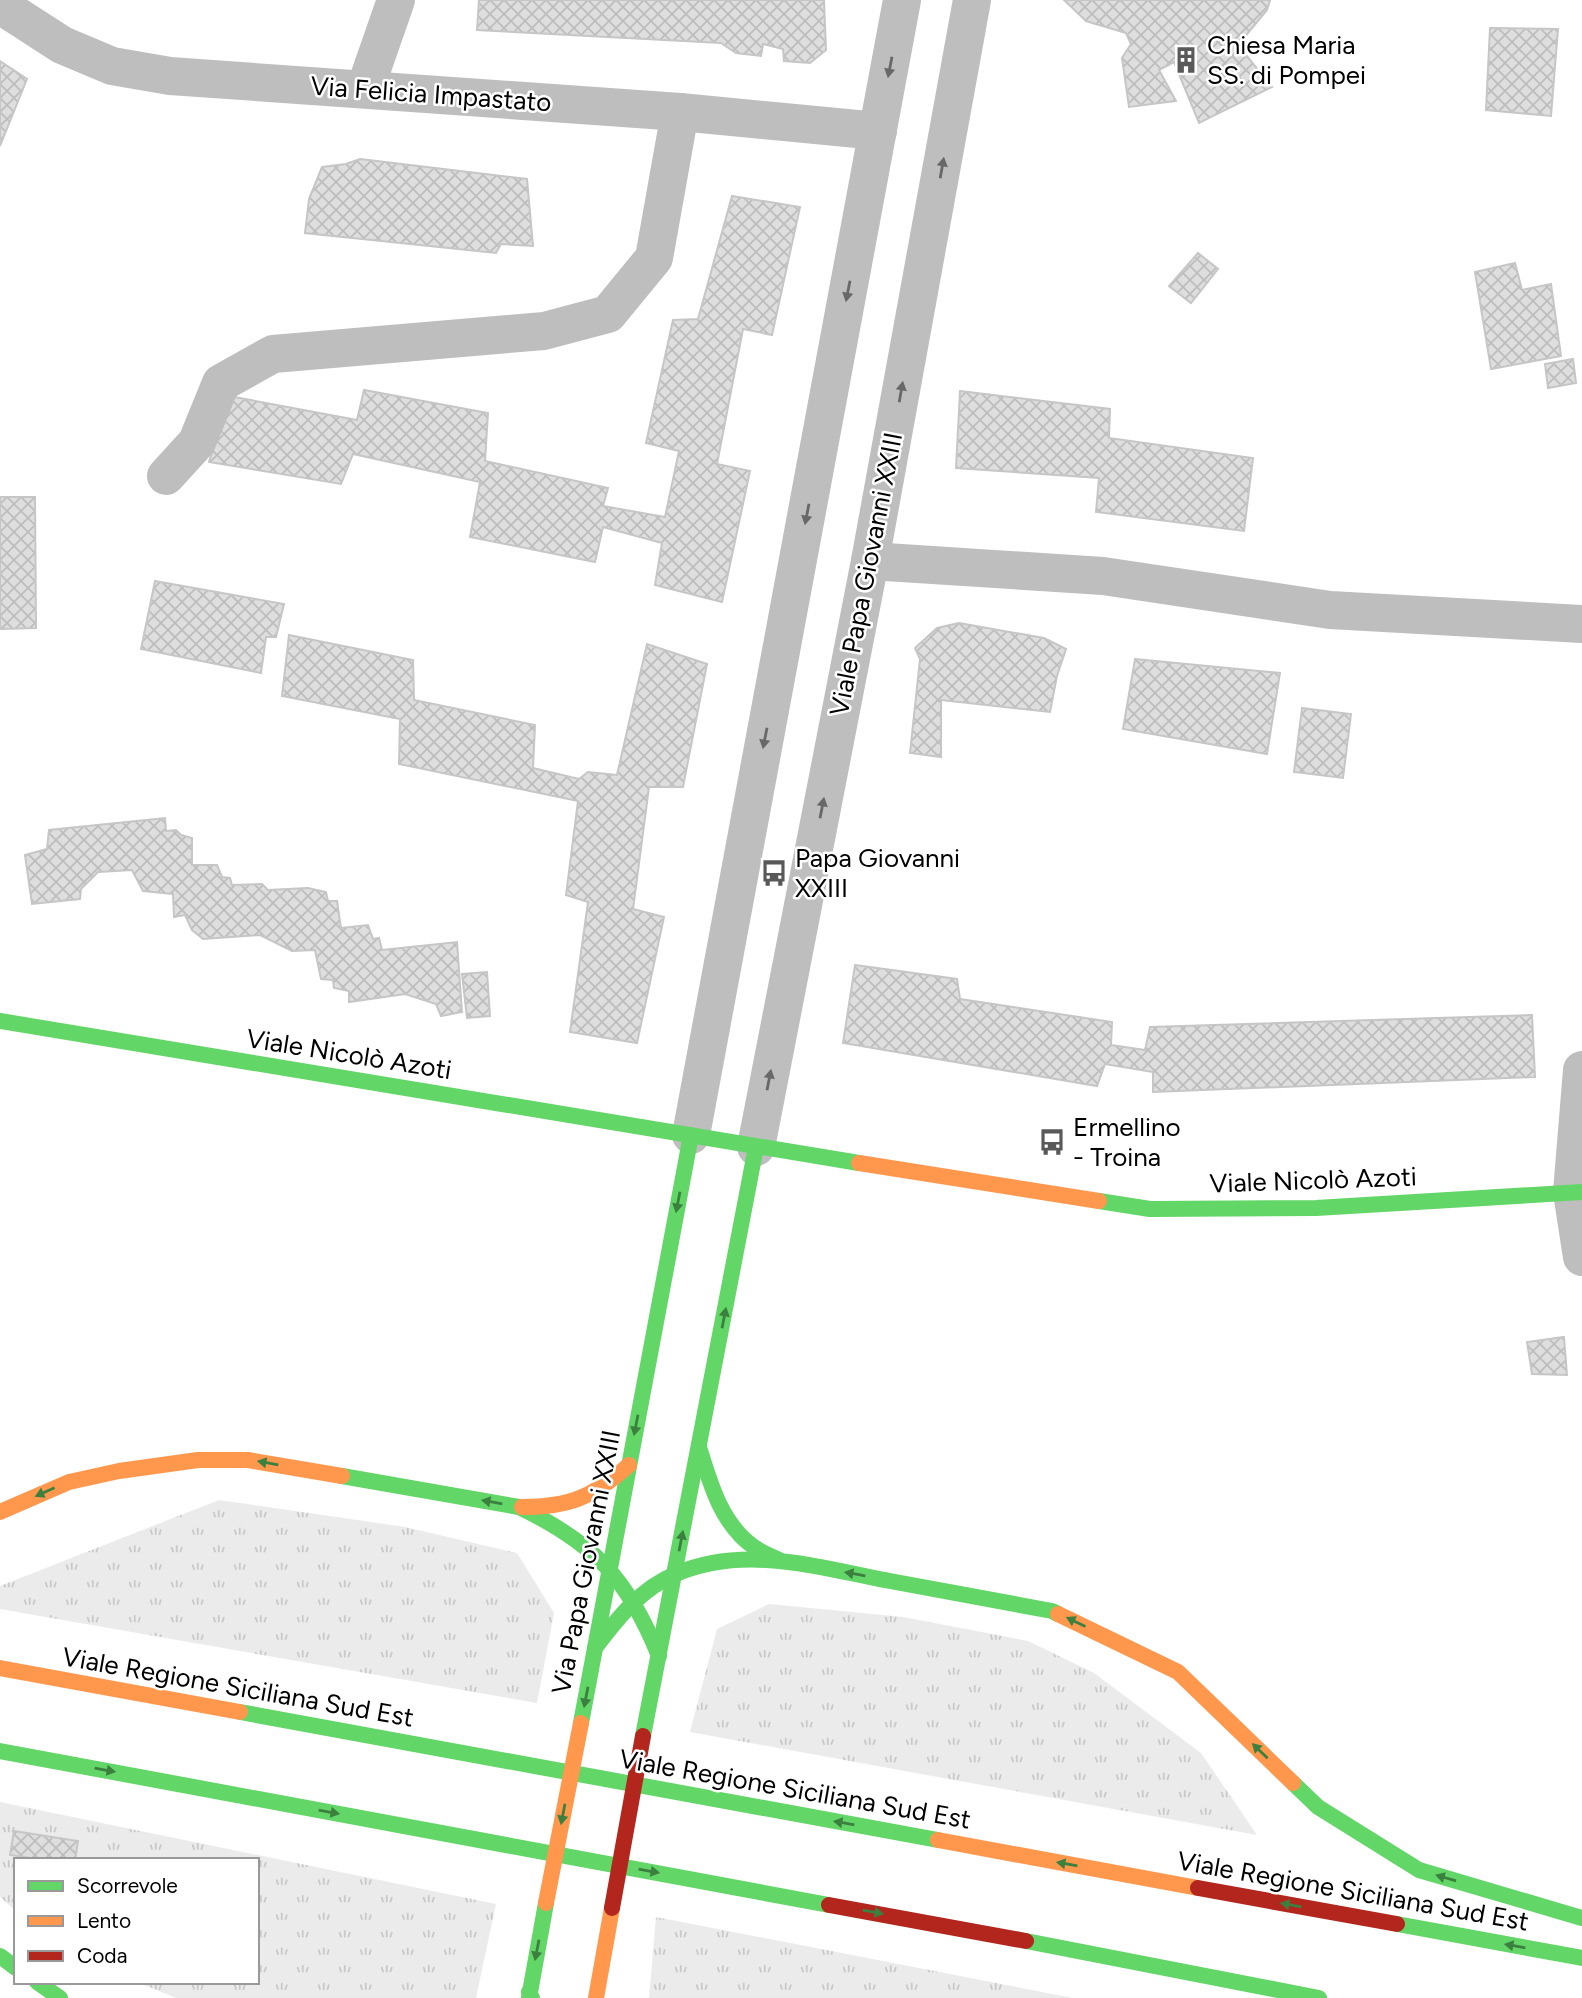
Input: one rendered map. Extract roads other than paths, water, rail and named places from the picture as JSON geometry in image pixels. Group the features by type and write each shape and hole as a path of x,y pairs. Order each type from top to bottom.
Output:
{"main road":[{"name":"Viale Nicolò Azoti","path":"0,1021 756,1147 1150,1209 1316,1208 1577,1192"},
{"name":"Via Papa Giovanni XXIII","path":"530,1996 691,1135"},
{"path":"596,1998 643,1736 756,1147"},
{"path":"699,1447 711,1489 724,1517 751,1546 781,1561"},
{"path":"0,1512 69,1482 120,1471 198,1460 248,1460 519,1507 554,1508 582,1500 605,1487 629,1465"},
{"path":"519,1507 576,1536 610,1567 634,1600 659,1656"},
{"path":"595,1648 634,1600 675,1573 724,1559 781,1561 1052,1611 1178,1672 1318,1807 1419,1870 1582,1918"},
{"name":"Viale Regione Siciliana Sud Est","path":"0,1668 1582,1958"},
{"path":"0,1751 1081,1951 1319,1998"},
{"path":"40,1984 60,1998"}],"street":[{"path":"365,89 396,0"},
{"path":"691,1135 902,0"},
{"name":"Viale Papa Giovanni XXIII","path":"756,1147 870,561 972,0"},
{"name":"Via Felicia Impastato","path":"0,5 62,45 112,66 170,76 680,112 878,131"},
{"path":"166,476 197,442 221,383 273,354 544,331 608,313 654,258 680,112"},
{"path":"870,561 1103,576 1330,610 1582,624"},
{"path":"1582,1069 1577,1192 1582,1257"}],"place":[{"name":"Chiesa Maria SS. di Pompei","path":"1186,60"},
{"name":"Papa Giovanni XXIII","path":"774,873"},
{"name":"Ermellino - Troina","path":"1052,1142"}]}
